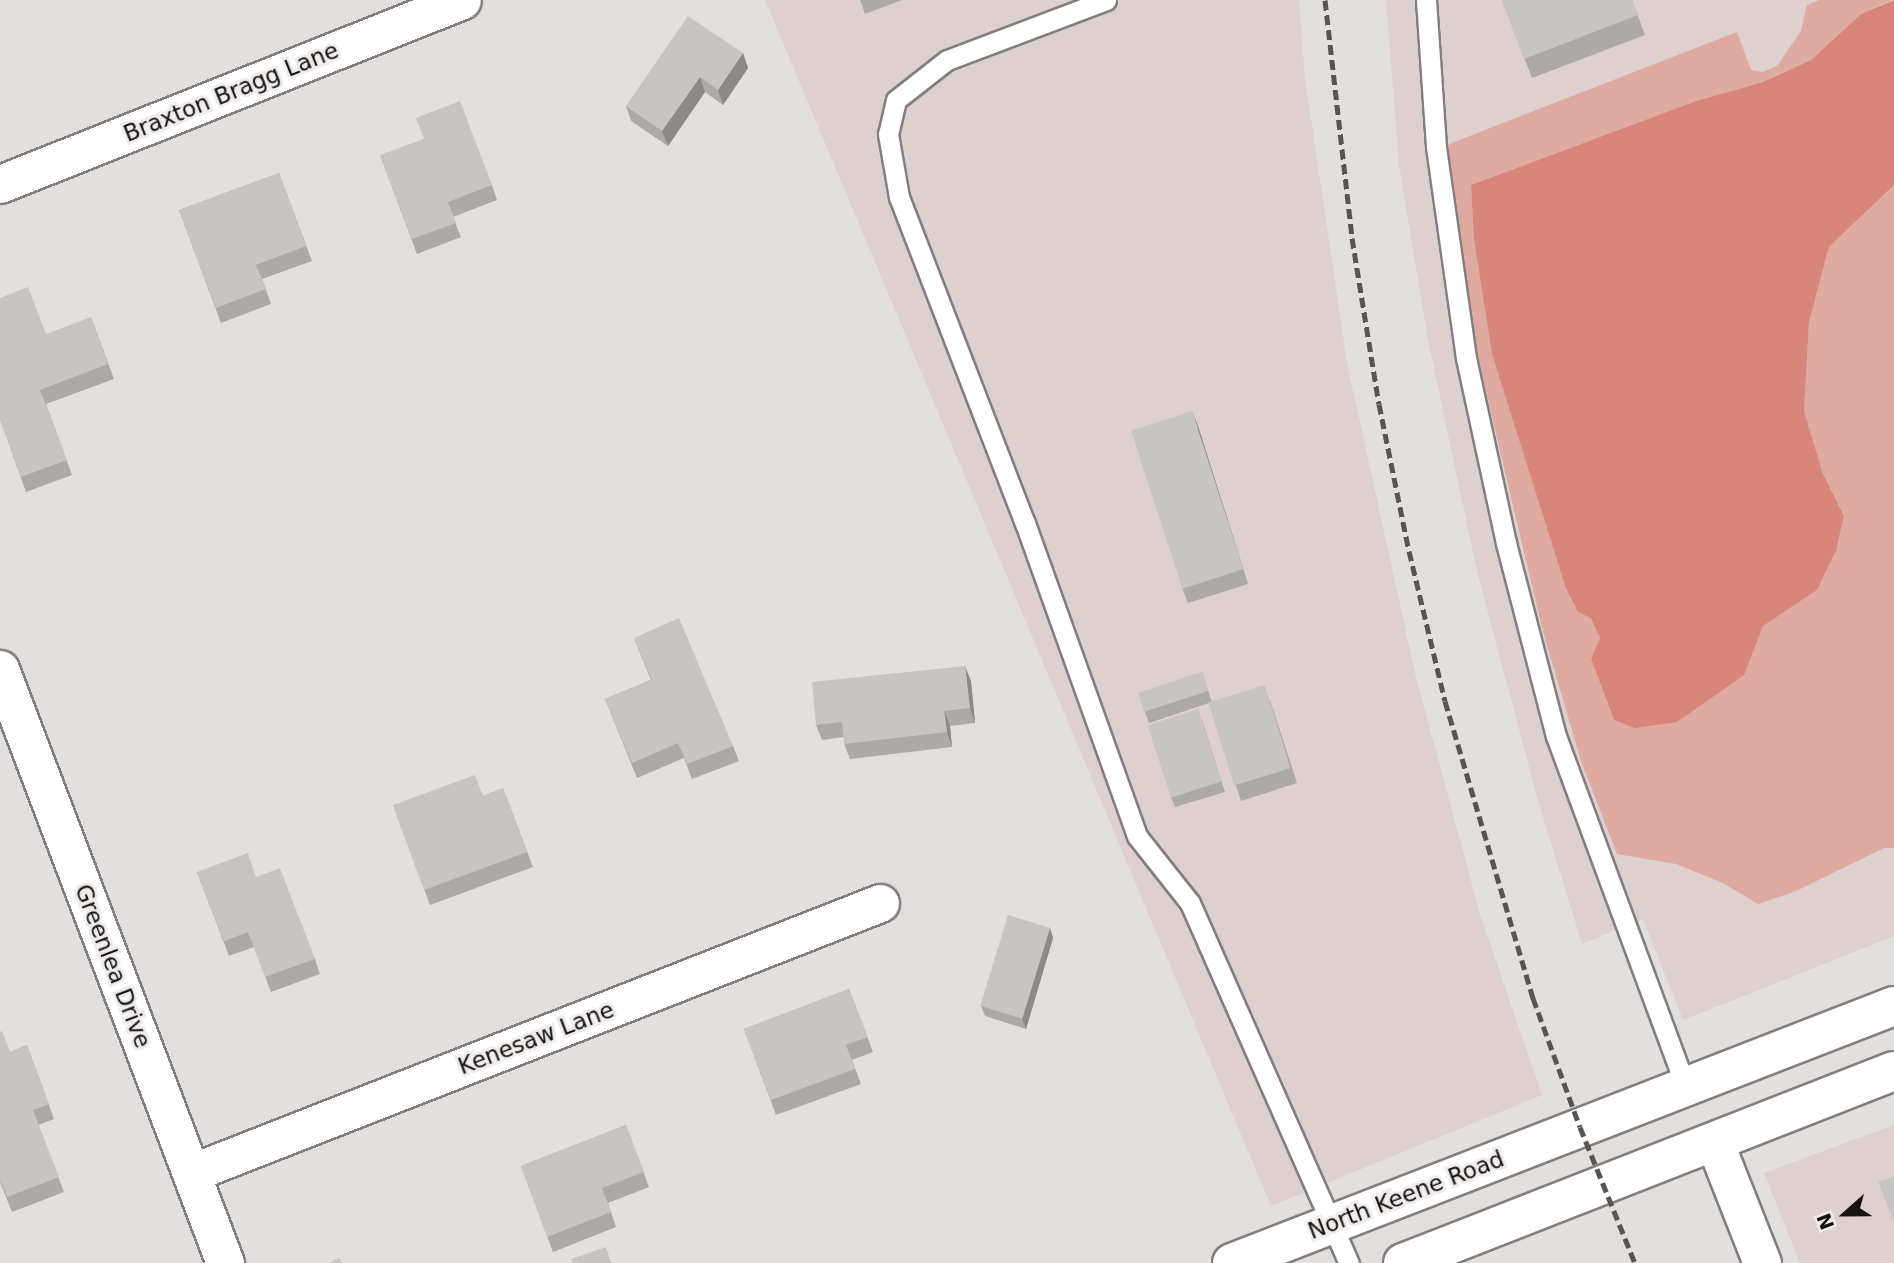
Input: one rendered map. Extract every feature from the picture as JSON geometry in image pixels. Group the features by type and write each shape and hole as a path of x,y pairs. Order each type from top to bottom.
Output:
{"main road":[{"name":"North Keene Road","path":"1232,1263 1894,1006"},
{"path":"1403,1263 1894,1071"}],"street":[{"name":"Braxton Bragg Lane","path":"0,184 462,0"},
{"name":"Greenlea Drive","path":"0,669 225,1263"},
{"name":"Kenesaw Lane","path":"191,1173 880,902"},
{"path":"1714,1141 1762,1263"}],"lane":[{"path":"1106,0 947,60 896,100 888,134 899,197 1026,523 1137,836 1190,903 1349,1263"},
{"path":"1426,0 1436,147 1464,345 1506,543 1556,736 1686,1087"}],"shaded area":[{"path":"765,0 1299,0 1305,78 1347,363 1416,677 1480,914 1542,1095 1271,1206"},
{"path":"1386,0 1894,0 1894,936 1683,1020 1643,919 1582,944 1539,804 1477,572 1427,335 1399,164"},
{"path":"1819,0 1892,0 1861,14 1811,60 1763,82 1696,101 1471,185 1474,240 1492,354 1601,638 1591,659 1614,720 1743,675 1763,626 1817,590 1836,551 1844,516 1823,474 1804,411 1809,322 1829,247 1894,185 1894,848 1884,848 1796,891 1758,904 1723,883 1676,864 1617,854 1581,761 1542,628 1470,324 1444,146 1737,32 1751,70 1763,72 1777,66 1801,31 1807,5"},
{"path":"1894,0 1894,185 1829,247 1809,322 1804,411 1823,474 1844,516 1836,551 1817,590 1763,626 1744,675 1677,722 1635,728 1614,720 1591,659 1600,638 1591,618 1578,612 1566,588 1492,354 1474,240 1471,185 1696,101 1763,82 1811,60 1861,14"},
{"path":"1894,1125 1894,1263 1800,1263 1764,1173"}],"building":[{"path":"1502,0 1632,0 1638,15 1524,59"},
{"path":"688,16 743,53 718,90 700,77 662,131 626,106"},
{"path":"460,101 492,185 448,202 456,223 412,239 380,155 424,139 416,118"},
{"path":"279,173 306,246 256,265 266,289 216,308 179,210"},
{"path":"28,287 46,334 91,317 108,364 40,390 67,460 21,477 0,419 0,298"},
{"path":"1192,411 1243,569 1182,589 1131,431"},
{"path":"679,618 733,746 687,764 678,743 632,763 605,699 652,680 634,638"},
{"path":"965,666 970,708 944,711 947,732 844,744 842,722 816,725 812,682"},
{"path":"1202,672 1208,691 1144,712 1138,693"},
{"path":"1265,685 1290,768 1234,785 1209,702"},
{"path":"1198,709 1221,781 1171,798 1148,725"},
{"path":"475,775 483,796 503,788 527,852 424,890 393,805"},
{"path":"248,853 256,877 280,868 315,959 265,977 248,932 224,941 197,872"},
{"path":"1008,915 1050,928 1022,1019 980,1006"},
{"path":"849,989 868,1037 846,1045 855,1069 771,1100 744,1029"},
{"path":"2,1031 10,1052 27,1045 49,1104 33,1110 59,1177 7,1197 0,1180"},
{"path":"626,1125 644,1172 602,1188 611,1212 547,1237 521,1166"},
{"path":"1894,1176 1894,1222 1878,1182"},
{"path":"606,1247 611,1263 573,1263 571,1259"},
{"path":"340,1258 342,1263 328,1263"}],"railway":[{"path":"1325,0 1352,238 1379,404 1409,551 1445,701 1533,998 1580,1127 1635,1263"}]}
